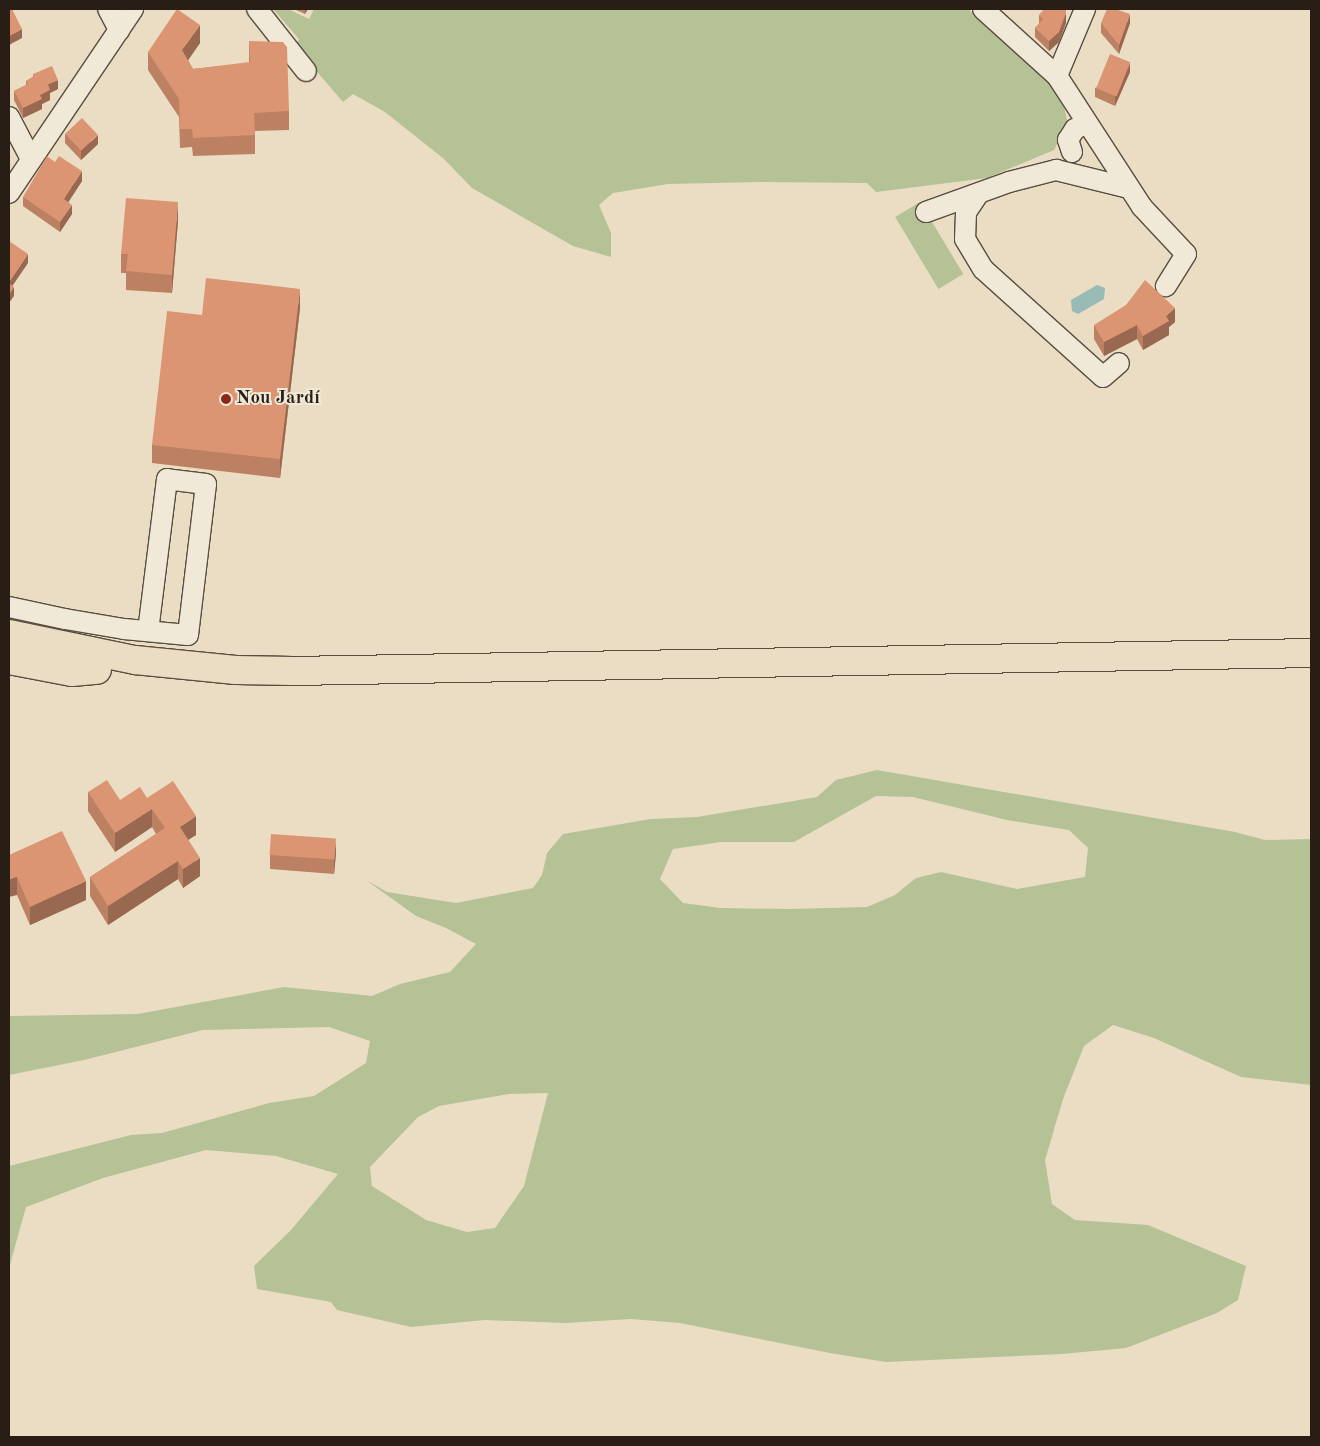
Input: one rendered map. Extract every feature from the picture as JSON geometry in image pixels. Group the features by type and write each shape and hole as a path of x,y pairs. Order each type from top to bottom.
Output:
{"highway":[{"path":"9,624 78,640 100,662"},
{"path":"9,634 100,662 133,676 199,683 293,687 1311,669"},
{"path":"9,651 100,662 135,660 236,670 301,671 1311,653"},
{"path":"9,660 72,672 100,662"}],"street":[{"path":"108,9 119,30"},
{"path":"9,193 133,9"},
{"path":"256,9 306,71"},
{"path":"983,9 1057,76 1142,207 1186,254 1166,286"},
{"path":"1057,76 1085,9"},
{"path":"9,117 31,159"},
{"path":"1072,152 1068,140 1075,129 1087,123"},
{"path":"926,212 978,193 1056,170 1129,188"},
{"path":"978,193 966,212 965,239 983,269 1104,377 1119,363"},
{"path":"9,607 65,619 148,631 188,635 206,484 167,479 148,631"}],"green space":[{"path":"273,9 288,9 309,19 314,9 968,9 1053,85 1064,107 1068,124 1054,150 987,178 876,192 867,183 759,182 668,184 613,193 599,205 611,233 611,257 573,246 472,188 444,159 385,112 353,94 343,102 295,46 299,39"},
{"path":"920,202 963,274 938,289 895,217"},
{"path":"877,770 1235,832 1265,840 1311,839 1311,1085 1241,1077 1154,1038 1113,1025 1084,1046 1063,1099 1045,1160 1052,1204 1075,1220 1148,1225 1246,1266 1238,1300 1217,1313 1126,1348 1062,1354 886,1362 830,1353 680,1323 631,1319 565,1323 485,1320 411,1327 337,1310 331,1302 257,1289 254,1266 291,1230 338,1174 276,1156 206,1150 103,1178 26,1207 9,1268 9,1166 131,1135 162,1133 269,1103 314,1096 366,1063 370,1041 329,1027 203,1030 84,1060 9,1075 9,1016 138,1014 284,987 372,996 400,984 450,972 476,944 446,928 416,916 366,880 387,892 456,903 533,888 542,875 547,853 563,834 651,819 697,817 817,797 836,780","holes":["876,796 913,797 1007,820 1069,830 1088,848 1085,877 1017,889 941,872 916,878 895,895 867,907 789,909 720,908 683,903 660,879 673,849 721,842 794,842","548,1093 524,1186 495,1228 467,1232 426,1220 372,1186 370,1167 418,1117 439,1106 509,1094"]}],"water":[{"path":"1097,285 1105,288 1104,299 1078,314 1072,311 1071,300"}],"building":[{"path":"9,9 12,9 22,29 9,36"},
{"path":"177,9 200,25 182,50 193,69 250,62 249,41 283,42 287,47 289,111 254,113 255,135 193,138 192,129 180,129 179,99 148,52"},
{"path":"1044,9 1066,10 1059,32 1049,41 1035,28 1043,19 1039,15"},
{"path":"1107,9 1115,9 1130,14 1119,45 1101,23"},
{"path":"1110,54 1130,62 1117,97 1096,88"},
{"path":"52,66 58,80 48,84 50,90 40,95 42,99 23,108 14,91 28,84 26,81 34,76 33,74"},
{"path":"82,118 98,135 81,151 65,134"},
{"path":"47,156 55,162 59,156 82,171 64,199 72,205 60,222 23,197"},
{"path":"126,198 178,202 172,275 126,271 128,254 121,254"},
{"path":"9,241 28,254 9,282"},
{"path":"206,278 300,289 280,459 152,445 167,311 202,315"},
{"path":"1145,280 1175,308 1166,316 1169,321 1143,336 1137,325 1104,342 1094,325 1126,305"},
{"path":"9,283 14,287 9,294"},
{"path":"107,780 120,800 140,787 147,798 173,781 196,816 180,827 200,858 183,869 178,861 108,906 90,877 165,828 152,809 115,833 88,792"},
{"path":"62,831 86,881 30,907 17,877 9,879 9,855"},
{"path":"271,834 336,839 334,859 270,855"}],"place":[{"name":"Nou Jardí","path":"226,399"}]}
